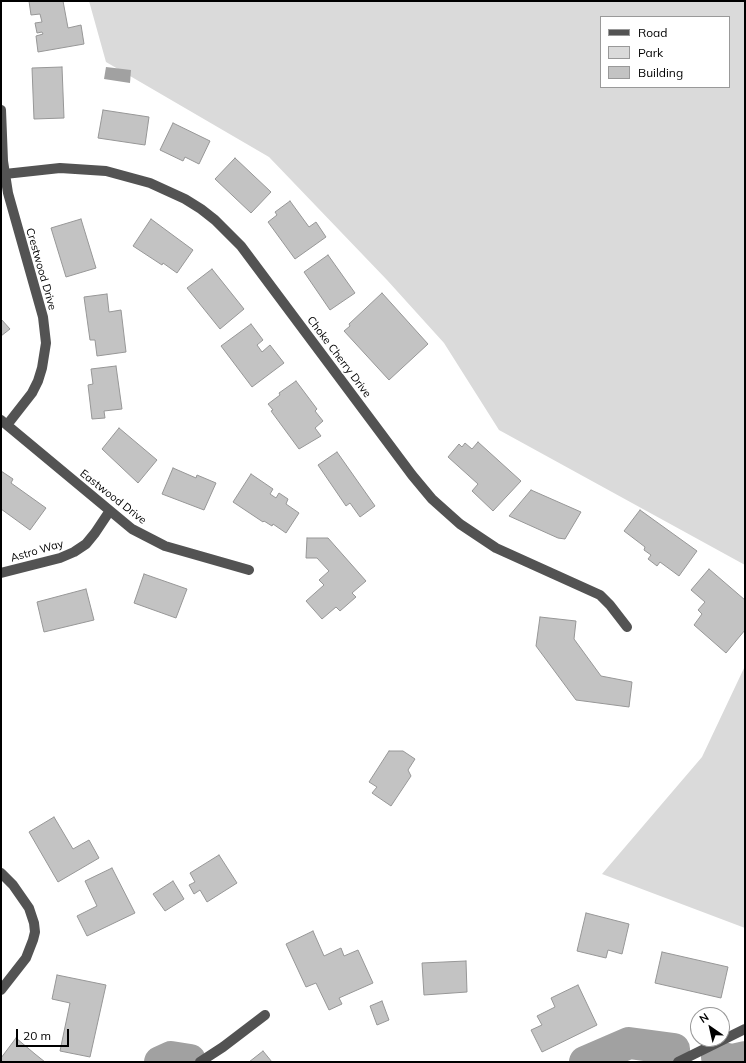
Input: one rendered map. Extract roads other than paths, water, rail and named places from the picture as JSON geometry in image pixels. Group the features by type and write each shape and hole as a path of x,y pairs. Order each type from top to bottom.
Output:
{"street":[{"name":"Crestwood Drive","path":"1,110 5,174 12,209 43,317 46,343 42,368 38,381 28,398 4,422"},
{"name":"Choke Cherry Drive","path":"5,174 60,168 106,171 150,183 185,199 201,209 224,228 241,246 412,475 432,499 460,524 496,548 600,595 627,627"},
{"name":"Eastwood Drive","path":"4,422 132,530 165,546 249,570"},
{"name":"Astro Way","path":"1,573 60,558 74,552 86,544 110,512"},
{"path":"1,873 13,885 29,908 34,923 34,932 33,940 26,958 1,990"},
{"path":"200,1062 224,1047 265,1015"},
{"path":"678,1062 745,1029"}],"waterway":[{"path":"585,1062 629,1043 674,1049"},
{"path":"160,1062 171,1057 190,1060"},
{"path":"717,1057 732,1060 745,1057"}]}
